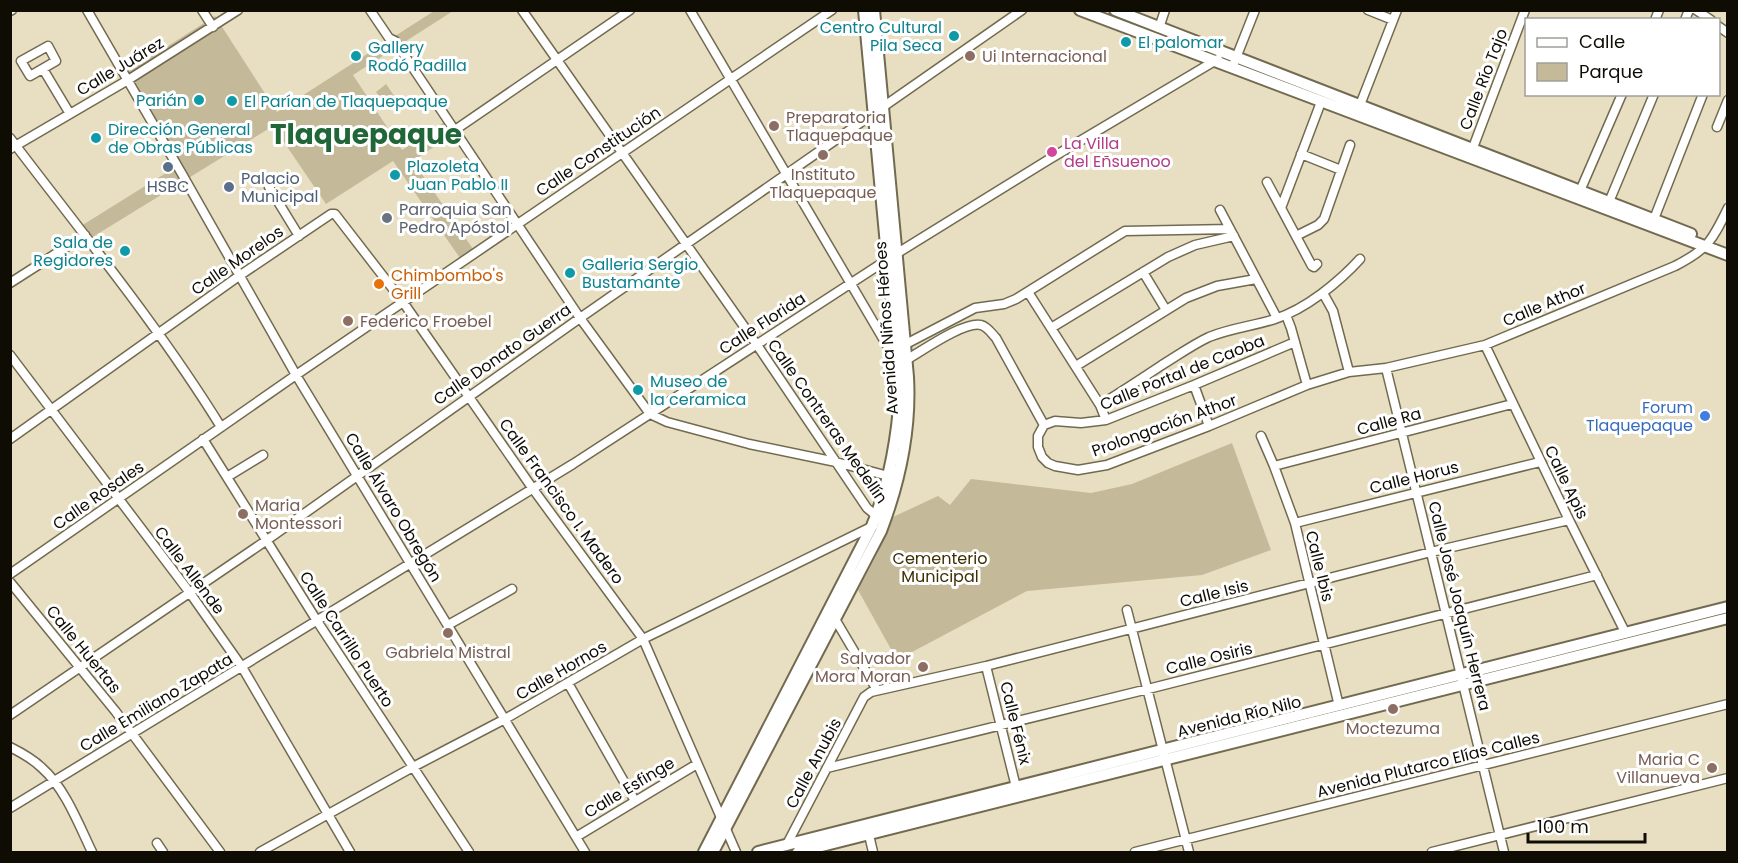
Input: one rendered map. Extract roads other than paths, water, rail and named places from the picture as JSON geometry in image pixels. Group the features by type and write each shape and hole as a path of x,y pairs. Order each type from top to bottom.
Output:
{"main road":[{"name":"Avenida Niños Héroes","path":"704,852 723,824 835,619 879,522 893,477 904,345 897,254 864,10"},
{"name":"Avenida Niños Héroes","path":"874,10 886,261 902,361"},
{"path":"1080,10 1214,61 1232,60 1360,105 1471,153 1708,244 1728,248"},
{"path":"1115,10 1232,60 1321,102 1580,191 1654,219 1728,255"},
{"name":"Avenida Niños Héroes","path":"713,852 723,824 879,522"},
{"name":"Avenida Río Nilo","path":"798,852 869,835 1339,706 1464,680 1625,632 1728,607"},
{"name":"Avenida Río Nilo","path":"758,852 1016,787 1165,755 1464,680 1728,618"}],"street":[{"name":"Calle Álvaro Obregón","path":"87,10 296,375 585,852"},
{"path":"202,10 213,27"},
{"name":"Calle Juárez","path":"12,144 128,81 238,10"},
{"path":"370,10 455,130 580,318 650,414 667,422 749,444 836,462 893,477"},
{"name":"Calle Contreras Medellín","path":"522,10 757,345 867,508 879,522"},
{"path":"455,130 630,10"},
{"path":"690,10 850,284 902,361 962,328 981,325 996,338 1044,425"},
{"name":"Calle Constitución","path":"203,439 832,10"},
{"name":"Calle Donato Guerra","path":"10,715 267,540 580,318 1022,10"},
{"path":"1159,28 1166,10"},
{"path":"1232,60 1255,10"},
{"path":"1368,10 1393,20"},
{"path":"1360,105 1397,10"},
{"name":"Calle Río Tajo","path":"1471,153 1525,10"},
{"name":"Calle Florida","path":"317,621 533,489 897,254 1214,61"},
{"path":"43,69 70,114"},
{"path":"1580,191 1621,96"},
{"path":"1609,202 1653,96"},
{"path":"1654,219 1702,96"},
{"path":"1717,127 1728,100"},
{"path":"1281,208 1321,102"},
{"path":"12,144 85,235 159,334 196,386 221,427"},
{"path":"1296,236 1318,225 1324,219 1350,145"},
{"path":"1301,154 1341,170"},
{"path":"1267,182 1312,267 1317,264"},
{"path":"268,188 299,236"},
{"path":"1708,244 1728,208"},
{"name":"Calle Portal de Caoba","path":"1220,210 1256,279 1295,342 1307,385"},
{"name":"Calle Morelos","path":"10,440 239,276 334,213"},
{"name":"Calle Francisco I. Madero","path":"334,213 403,302 533,489 643,639 735,852"},
{"path":"904,345 975,308 1010,302 1125,231 1232,232"},
{"path":"1051,328 1168,257 1232,232"},
{"path":"10,283 85,235"},
{"name":"Calle Athor","path":"1386,368 1485,345 1675,266 1695,255 1708,244"},
{"path":"1100,405 1206,339 1236,327 1281,317 1323,293 1360,259"},
{"path":"1143,272 1166,310"},
{"path":"1076,366 1166,310 1203,291 1256,279"},
{"path":"1028,292 1100,405 1106,420"},
{"path":"1323,293 1333,311 1349,372"},
{"path":"956,318 962,328"},
{"name":"Calle Portal de Caoba","path":"1044,425 1054,421 1081,423 1106,420 1194,386 1295,342"},
{"name":"Calle Apis","path":"1485,345 1540,462 1625,632"},
{"name":"Calle Allende","path":"10,355 13,365 52,411 190,592 242,667 350,852"},
{"name":"Prolongación Athor","path":"1044,425 1037,442 1042,457 1055,466 1078,470 1118,462 1307,385 1349,372 1386,368"},
{"name":"Calle José Joaquín Herrera","path":"1386,368 1464,680 1504,852"},
{"path":"1194,386 1209,426"},
{"name":"Calle Ra","path":"1274,466 1512,404"},
{"name":"Calle Ibis","path":"1261,436 1295,524 1339,706"},
{"name":"Calle Rosales","path":"10,574 119,500 203,439"},
{"name":"Calle Carrillo Puerto","path":"203,439 317,621 469,852"},
{"path":"227,477 263,455"},
{"name":"Calle Horus","path":"1295,524 1540,462"},
{"name":"Calle Isis","path":"867,694 986,666 1431,552 1569,520"},
{"name":"Calle Hornos","path":"260,852 505,719 643,639 879,522"},
{"name":"Calle Osiris","path":"827,768 1597,575"},
{"name":"Calle Huertas","path":"10,582 80,667 220,852"},
{"path":"448,625 512,589"},
{"path":"1127,610 1189,852"},
{"path":"835,619 877,690"},
{"name":"Calle Emiliano Zapata","path":"10,808 317,621"},
{"name":"Calle Fénix","path":"986,666 1016,787"},
{"path":"568,683 635,801"},
{"name":"Calle Anubis","path":"786,846 867,694"},
{"name":"Avenida Plutarco Elías Calles","path":"1135,852 1728,704"},
{"path":"10,747 36,763 55,781 92,852"},
{"name":"Calle Esfinge","path":"576,837 697,764"},
{"path":"1432,852 1728,778"},
{"path":"869,835 873,852"},
{"path":"157,843 163,852"}],"place":[{"name":"Centro Cultural Pila Seca","path":"954,36"},
{"name":"El palomar","path":"1126,42"},
{"name":"Gallery Rodó Padilla","path":"356,56"},
{"name":"Ui Internacional","path":"970,56"},
{"name":"Parián","path":"199,100"},
{"name":"El Parían de Tlaquepaque","path":"232,101"},
{"name":"Preparatoria Tlaquepaque","path":"774,126"},
{"name":"Dirección General de Obras Públicas","path":"96,138"},
{"name":"La Villa del Eñsuenoo","path":"1052,152"},
{"name":"Instituto Tlaquepaque","path":"823,155"},
{"name":"HSBC","path":"168,167"},
{"name":"Plazoleta Juan Pablo II","path":"395,175"},
{"name":"Palacio Municipal","path":"229,187"},
{"name":"Parroquia San Pedro Apóstol","path":"387,218"},
{"name":"Sala de Regidores","path":"125,251"},
{"name":"Galleria Sergio Bustamante","path":"570,273"},
{"name":"Chimbombo's Grill","path":"379,284"},
{"name":"Federico Froebel","path":"348,321"},
{"name":"Museo de la ceramica","path":"638,390"},
{"name":"Forum Tlaquepaque","path":"1705,416"},
{"name":"Maria Montessori","path":"243,514"},
{"name":"Gabriela Mistral","path":"448,633"},
{"name":"Salvador Mora Moran","path":"923,667"},
{"name":"Moctezuma","path":"1393,709"},
{"name":"Maria C Villanueva","path":"1712,768"}],"district":[{"name":"Tlaquepaque","path":"366,134"}],"park label":[{"name":"Cementerio Municipal","path":"940,567"}]}
